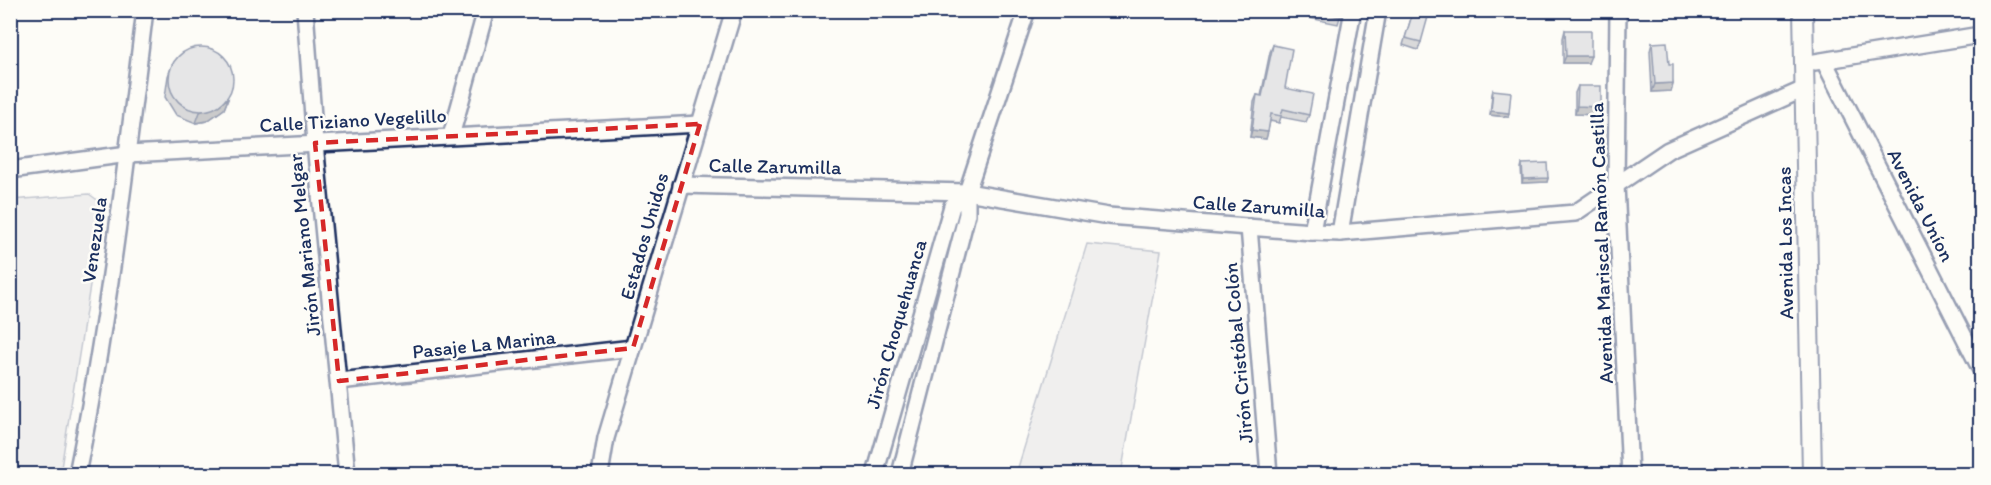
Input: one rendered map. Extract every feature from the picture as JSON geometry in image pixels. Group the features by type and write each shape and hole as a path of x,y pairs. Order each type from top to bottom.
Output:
{"street":[{"name":"Venezuela","path":"77,474 89,418 128,154 145,10"},
{"name":"Jirón Mariano Melgar","path":"305,10 315,143 347,474"},
{"path":"451,136 486,10"},
{"name":"Estados Unidos","path":"600,474 606,438 734,10"},
{"name":"Jirón Choquehuanca","path":"900,474 967,214 967,192 1027,10"},
{"path":"1312,232 1353,10"},
{"path":"1340,233 1378,10"},
{"name":"Avenida Mariscal Ramón Castilla","path":"1618,10 1616,185 1630,474"},
{"name":"Avenida Los Incas","path":"1803,10 1812,474"},
{"path":"1804,64 1980,35"},
{"name":"Avenida Uníon","path":"1824,61 1980,368"},
{"name":"Calle Zarumilla","path":"681,185 967,192 1108,216 1340,233 1575,213 1668,150 1804,89"},
{"name":"Calle Tiziano Vegelillo","path":"10,170 128,154 700,124"},
{"name":"Jirón Choquehuanca","path":"875,474 952,206 967,192"},
{"name":"Jirón Cristóbal Colón","path":"1249,227 1269,474"},
{"name":"Pasaje La Marina","path":"339,381 633,348"}],"highlighted area":[{"path":"700,124 633,348 339,381 315,143"}],"shaded area":[{"path":"89,194 103,204 60,474 11,474 11,200"},
{"path":"1087,244 1161,251 1121,474 1016,474"}],"building":[{"path":"1311,10 1342,10 1341,17"},
{"path":"1413,12 1428,17 1421,42 1405,38"},
{"path":"1565,30 1591,30 1591,56 1566,56"},
{"path":"1667,42 1669,64 1673,64 1673,83 1655,84 1652,43"},
{"path":"1273,45 1292,49 1285,88 1313,94 1309,115 1283,109 1281,116 1271,114 1268,132 1252,130 1257,95 1262,96"},
{"path":"201,47 219,53 227,61 233,79 227,97 219,105 201,111 183,105 175,97 169,79 175,61 183,53"},
{"path":"1578,86 1601,86 1601,107 1577,106"},
{"path":"1493,90 1511,92 1509,113 1491,111"},
{"path":"1547,163 1548,178 1523,179 1522,164"}]}
